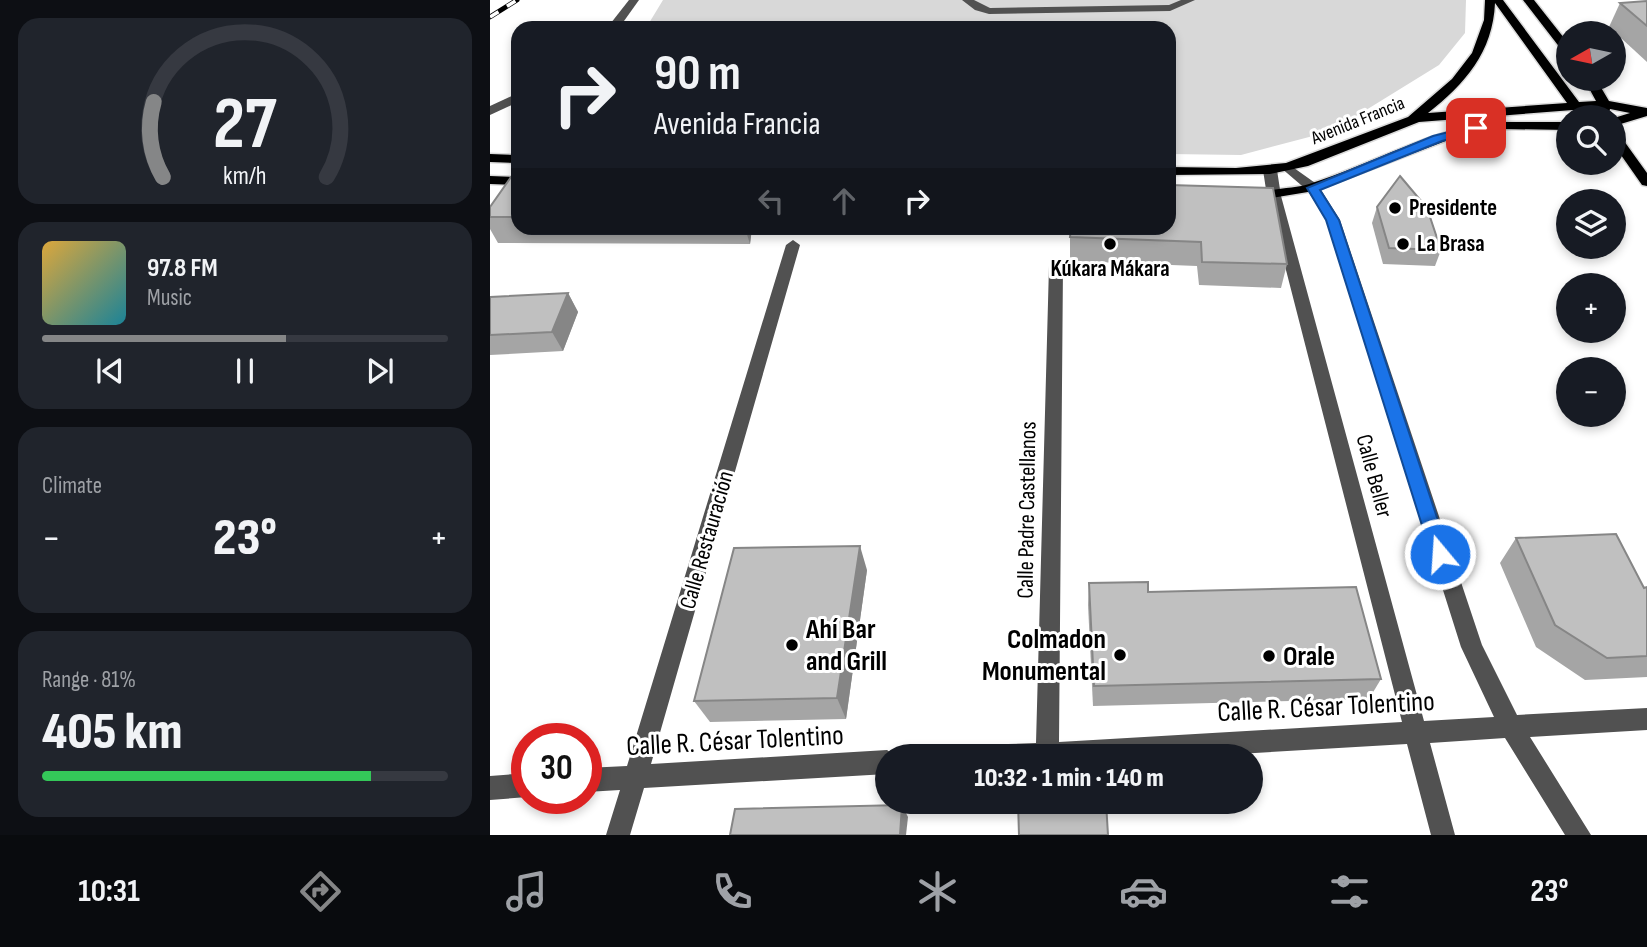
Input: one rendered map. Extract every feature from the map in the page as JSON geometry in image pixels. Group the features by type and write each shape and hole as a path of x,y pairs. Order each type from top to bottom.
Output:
{"main road":[{"path":"1413,118 1456,84 1470,68 1489,27 1490,0"},
{"path":"1498,0 1575,105"},
{"path":"1528,0 1556,36"},
{"name":"Avenida Francia","path":"1176,171 1279,169 1313,159 1413,118 1458,112 1556,107"},
{"name":"Avenida Francia","path":"1626,112 1646,112"},
{"name":"Avenida Francia","path":"1626,118 1646,112"},
{"path":"1232,197 1274,196 1313,188 1462,130 1556,126"},
{"path":"1626,153 1647,182"},
{"path":"490,158 511,159"},
{"path":"490,180 511,181"}],"street":[{"path":"618,21 634,0"},
{"path":"967,0 979,8 989,10 1170,8 1191,0"},
{"path":"490,111 511,100"},
{"path":"1279,169 1313,188 1333,220 1472,647 1510,726 1579,835"},
{"name":"Calle Beller","path":"1279,169 1274,196 1443,835"},
{"name":"Calle Restauración","path":"618,835 638,775 793,245"},
{"name":"Calle Padre Castellanos","path":"1046,744 1056,266"},
{"name":"Calle R. César Tolentino","path":"1214,744 1647,719"},
{"name":"Calle R. César Tolentino","path":"602,778 875,763"},
{"path":"490,788 511,786"}],"shaded area":[{"path":"663,0 1466,0 1465,33 1439,65 1332,131 1241,155 1176,154 1176,21 650,21"}],"building":[{"path":"1647,1 1647,26 1620,3"},
{"path":"1400,176 1427,208 1441,250 1389,248 1377,207"},
{"path":"511,177 511,217 490,217 490,207"},
{"path":"1176,185 1273,188 1287,264 1202,262 1201,242 1070,237 1176,235"},
{"path":"568,293 552,332 490,335 490,297"},
{"path":"1616,534 1644,588 1647,587 1647,656 1607,658 1555,625 1516,538"},
{"name":"Ahí Bar and Grill","path":"860,546 837,698 694,701 734,548"},
{"path":"1148,582 1148,592 1356,587 1381,679 1094,686 1089,583"},
{"path":"875,806 875,814 901,814 900,835 730,835 735,809"},
{"path":"1018,814 1107,814 1108,835 1019,835"}],"railway":[{"path":"490,17 517,0"}],"place":[{"name":"Presidente","path":"1395,208"},
{"name":"Kúkara Mákara","path":"1110,244"},
{"name":"La Brasa","path":"1403,244"},
{"name":"Ahí Bar and Grill","path":"792,645"},
{"name":"Colmadon Monumental","path":"1120,655"},
{"name":"Orale","path":"1269,656"}],"route":[{"path":"1440,554 1333,220 1313,188 1331,184 1437,138 1476,128"}]}
